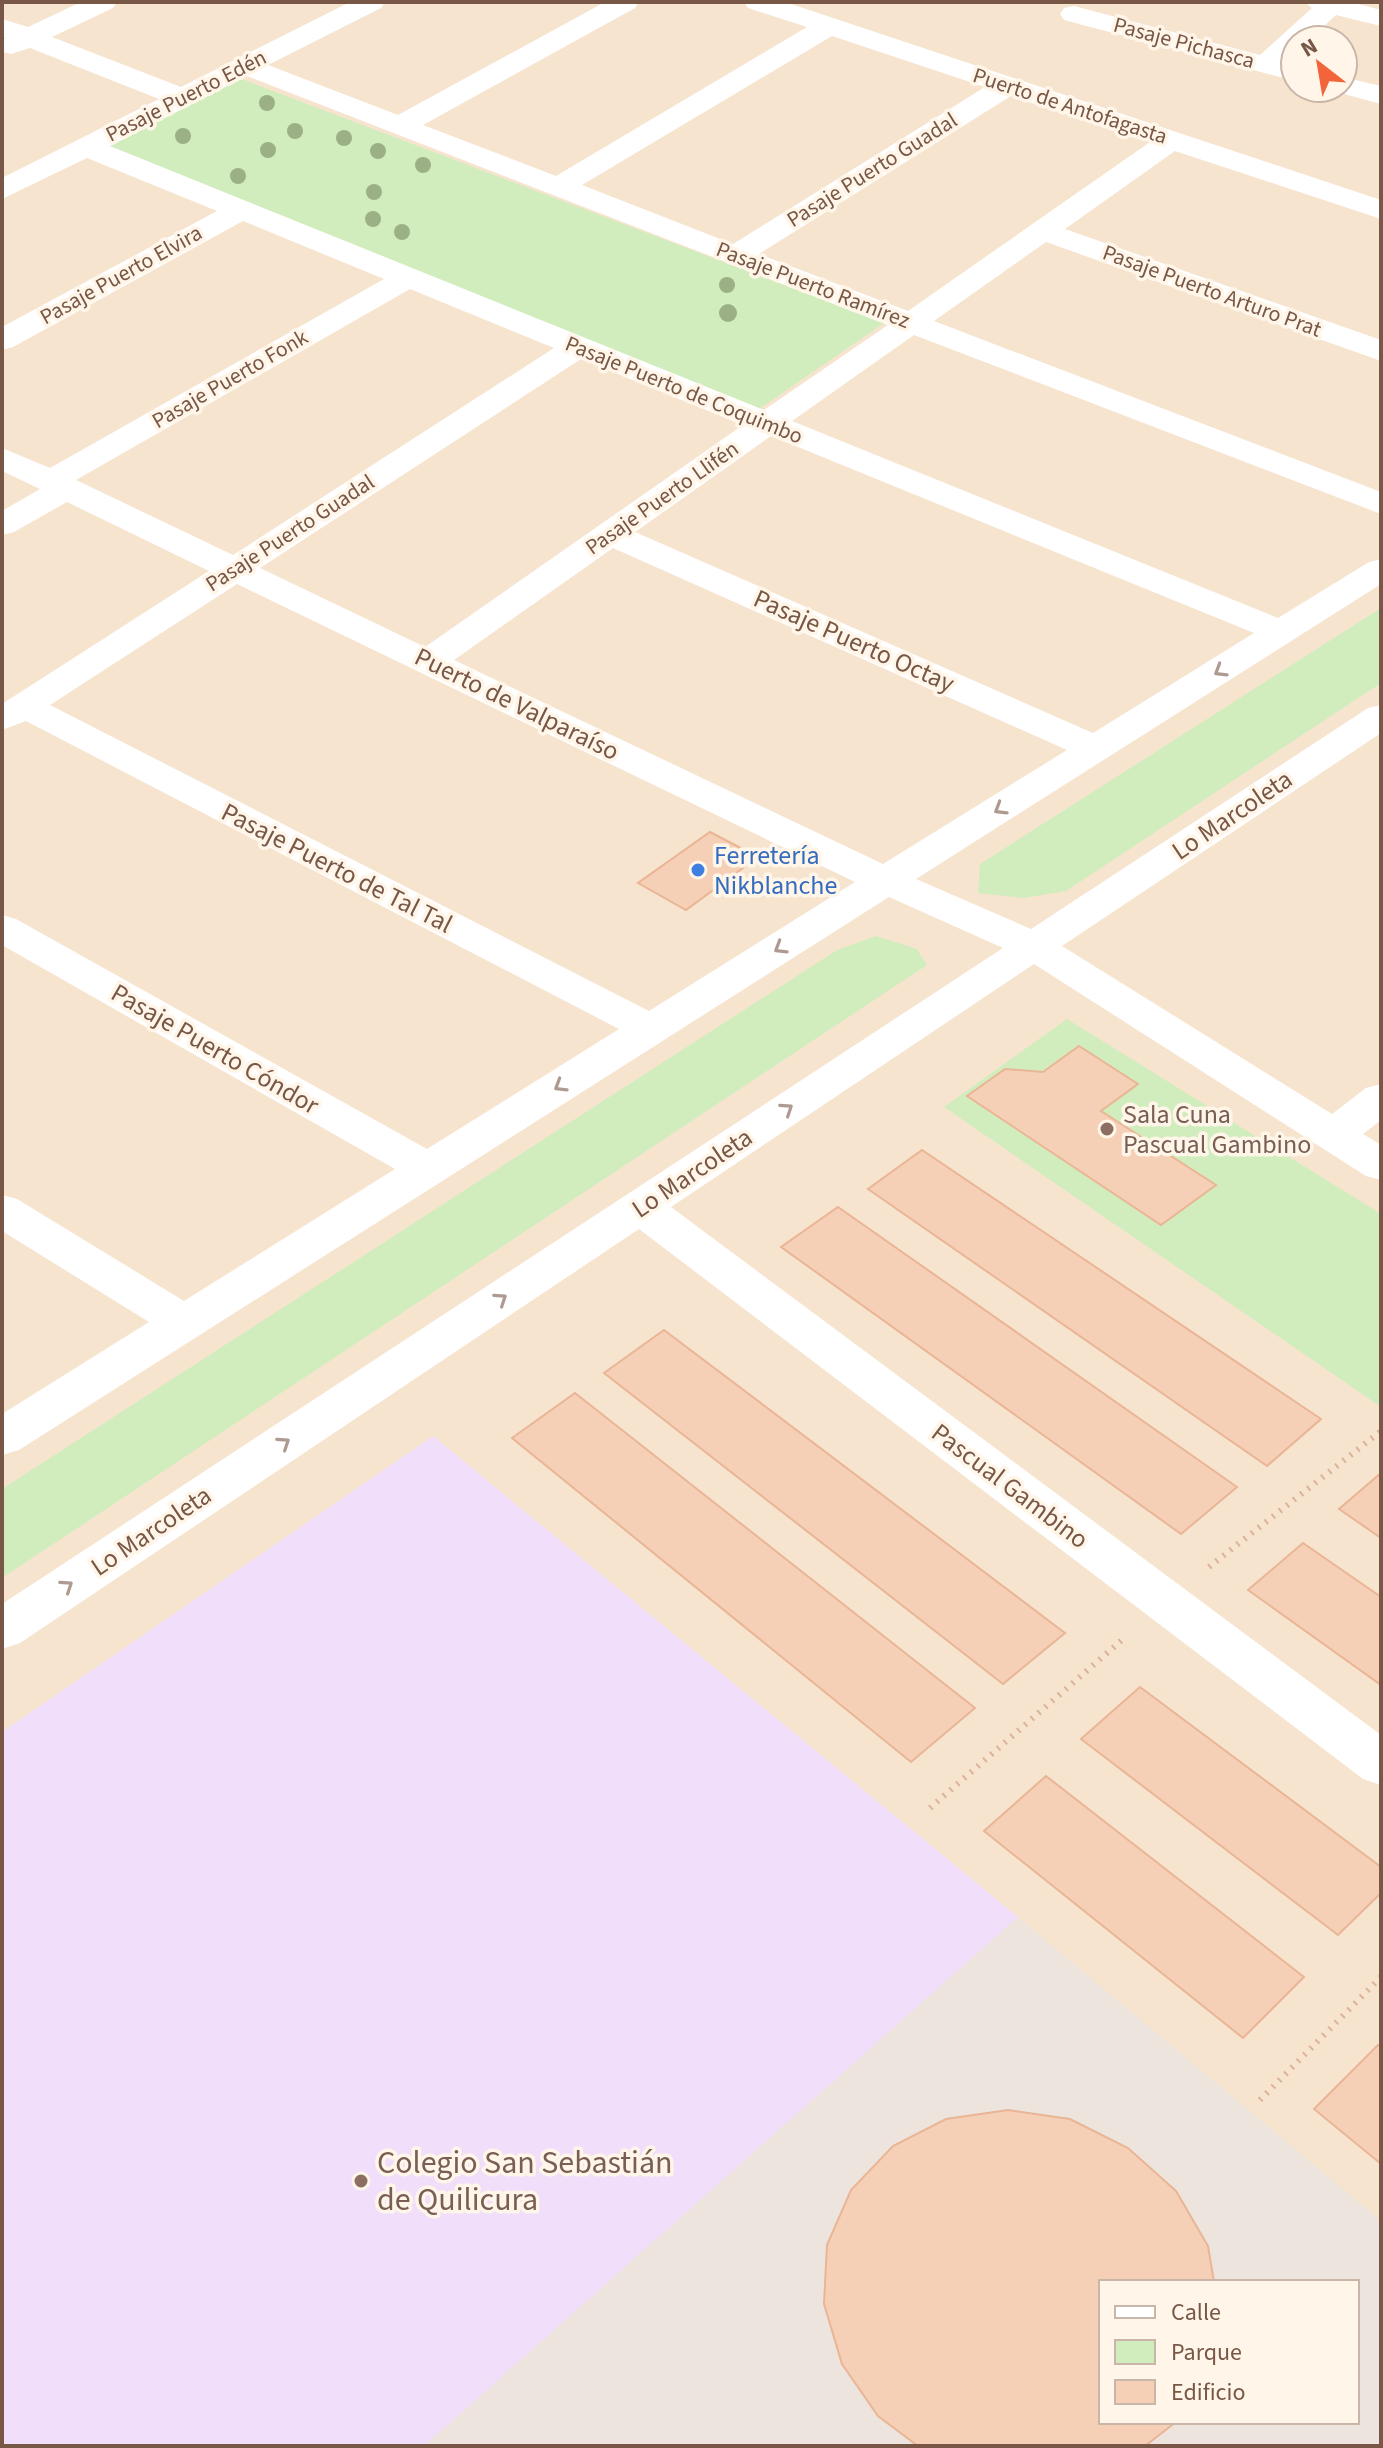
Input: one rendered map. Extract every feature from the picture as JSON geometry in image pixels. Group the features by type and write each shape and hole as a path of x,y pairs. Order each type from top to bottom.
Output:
{"street":[{"path":"2,50 103,2"},
{"name":"Pasaje Puerto Edén","path":"2,190 371,2"},
{"path":"400,126 625,2"},
{"name":"Puerto de Antofagasta","path":"758,2 1381,210"},
{"path":"1266,65 1325,4 1381,18"},
{"name":"Pasaje Pichasca","path":"1074,14 1279,69"},
{"path":"558,187 829,26"},
{"path":"2,27 183,98"},
{"name":"Pasaje Puerto Ramírez","path":"245,66 1381,504"},
{"name":"Pasaje Puerto Guadal","path":"736,255 1008,85"},
{"path":"1359,89 1381,95"},
{"name":"Pasaje Puerto Llifén","path":"427,662 1172,140"},
{"name":"Pasaje Puerto de Coquimbo","path":"86,147 1282,632"},
{"name":"Pasaje Puerto Elvira","path":"2,340 241,210"},
{"name":"Pasaje Puerto Arturo Prat","path":"1043,231 1381,351"},
{"name":"Pasaje Puerto Fonk","path":"2,525 59,485 408,278"},
{"name":"Pasaje Puerto Guadal","path":"13,713 578,347"},
{"name":"Puerto de Valparaíso","path":"2,458 886,881 1034,946 1381,1165"},
{"name":"Pasaje Puerto Octay","path":"611,534 1097,749"},
{"path":"2,1437 1381,569"},
{"name":"Pasaje Puerto de Tal Tal","path":"13,713 651,1029"},
{"name":"Lo Marcoleta","path":"2,1629 1381,716"},
{"name":"Pasaje Puerto Cóndor","path":"2,928 428,1169"},
{"path":"1333,1135 1381,1098"},
{"name":"Pascual Gambino","path":"640,1207 1381,1764"},
{"path":"2,1210 184,1322"}],"path":[{"path":"1260,2100 1381,1977"}],"shaded area":[{"path":"2,2 1381,2 1381,2446 2,2446"},
{"name":"Colegio San Sebastián de Quilicura","path":"433,1436 1018,1917 424,2446 2,2446 2,1732"},
{"path":"1018,1917 1381,2221 1381,2446 424,2446"}],"green space":[{"path":"239,78 884,323 759,409 106,147"},
{"path":"1381,608 1381,683 1066,891 1024,898 978,893 980,864"},
{"path":"876,936 917,949 927,965 2,1578 2,1489 837,950"},
{"path":"1067,1019 1381,1214 1381,1407 944,1107"}],"building":[{"name":"Ferretería Nikblanche","path":"710,832 758,857 686,910 638,883"},
{"name":"Sala Cuna Pascual Gambino","path":"1079,1046 1138,1084 1101,1111 1216,1185 1161,1225 967,1096 1005,1069 1043,1072"},
{"path":"922,1150 1321,1419 1267,1466 868,1189"},
{"path":"838,1207 1237,1487 1181,1534 781,1247"},
{"path":"664,1330 1065,1633 1003,1684 604,1373"},
{"path":"575,1393 975,1708 911,1762 512,1438"},
{"path":"1381,1473 1381,1538 1339,1509"},
{"path":"1303,1543 1381,1597 1381,1685 1248,1590"},
{"path":"1140,1687 1381,1867 1381,1893 1338,1935 1081,1739"},
{"path":"1046,1776 1304,1977 1243,2038 984,1831"},
{"path":"1378,2045 1381,2047 1381,2164 1314,2109"},
{"path":"1008,2110 1070,2119 1128,2148 1176,2191 1208,2246 1214,2280 1099,2280 1099,2424 1173,2424 1145,2446 918,2446 878,2416 842,2364 824,2304 827,2245 851,2190 893,2146 946,2119"}],"place":[{"name":"Ferretería Nikblanche","path":"698,870"},
{"name":"Sala Cuna Pascual Gambino","path":"1107,1129"},
{"name":"Colegio San Sebastián de Quilicura","path":"361,2181"}]}
